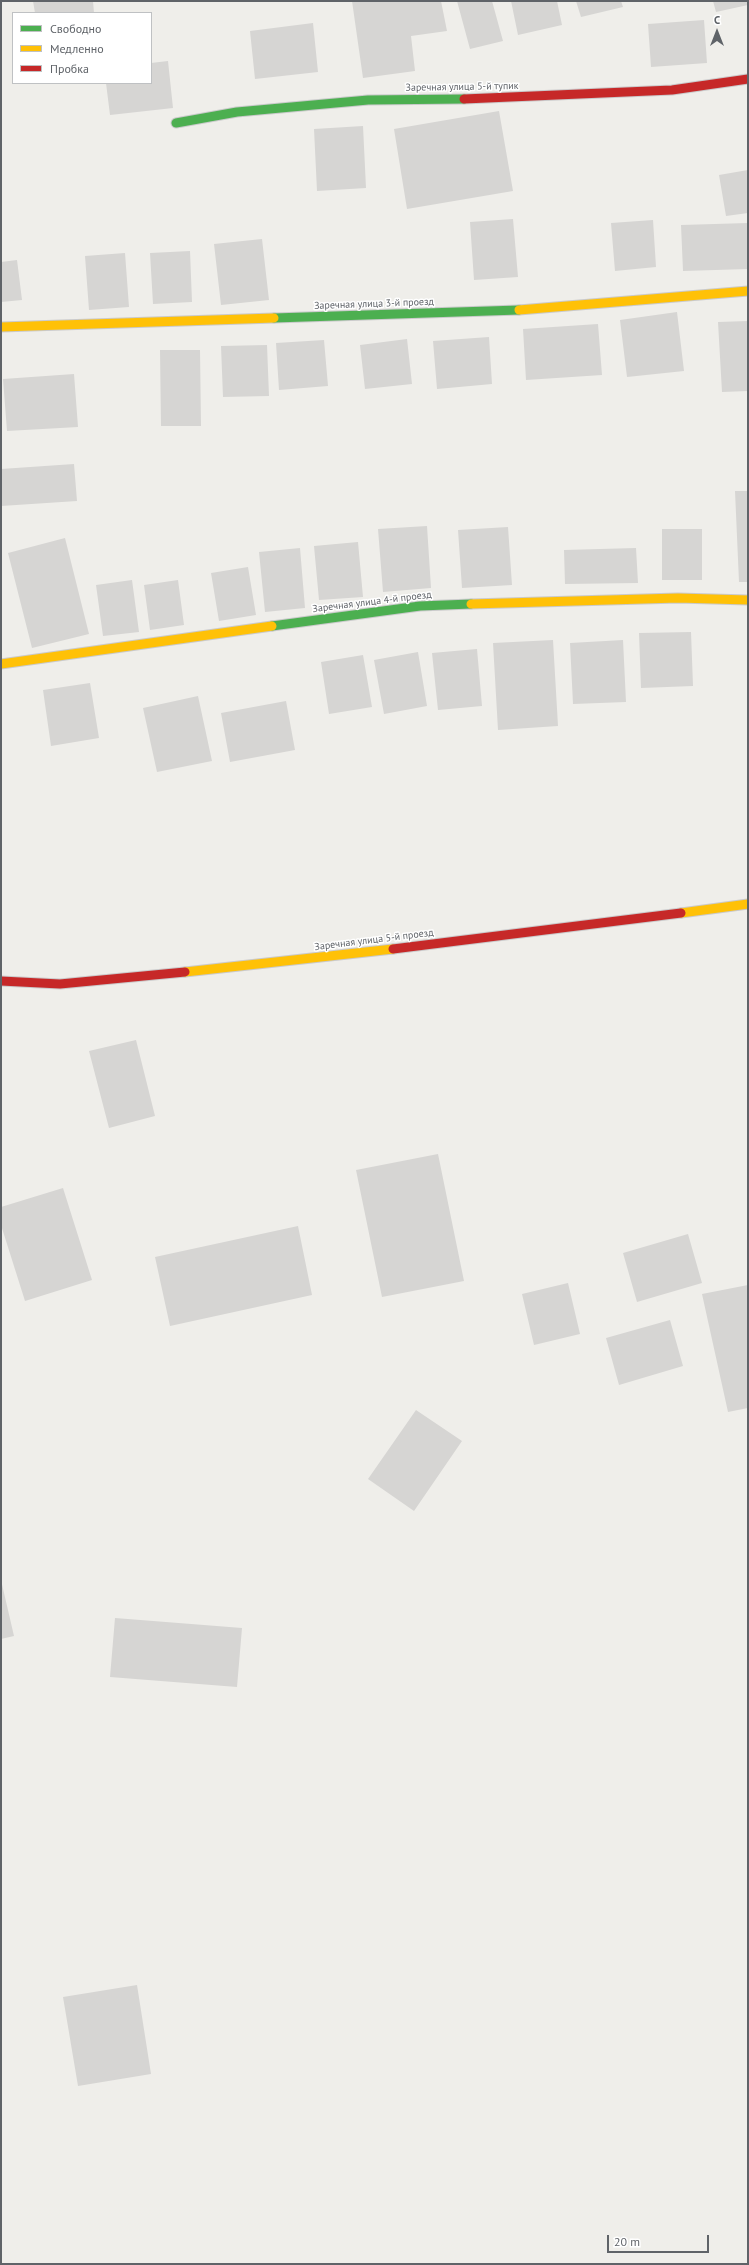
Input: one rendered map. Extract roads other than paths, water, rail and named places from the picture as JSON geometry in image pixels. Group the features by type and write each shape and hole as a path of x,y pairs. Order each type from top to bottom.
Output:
{"street":[{"name":"Заречная улица 5-й тупик","path":"176,123 237,112 368,100 498,99 672,90 748,79"},
{"name":"Заречная улица 3-й проезд","path":"1,327 523,310 748,291"},
{"name":"Заречная улица 4-й проезд","path":"1,664 420,606 678,598 748,600"},
{"name":"Заречная улица 5-й проезд","path":"1,981 60,984 334,957 748,904"}]}
